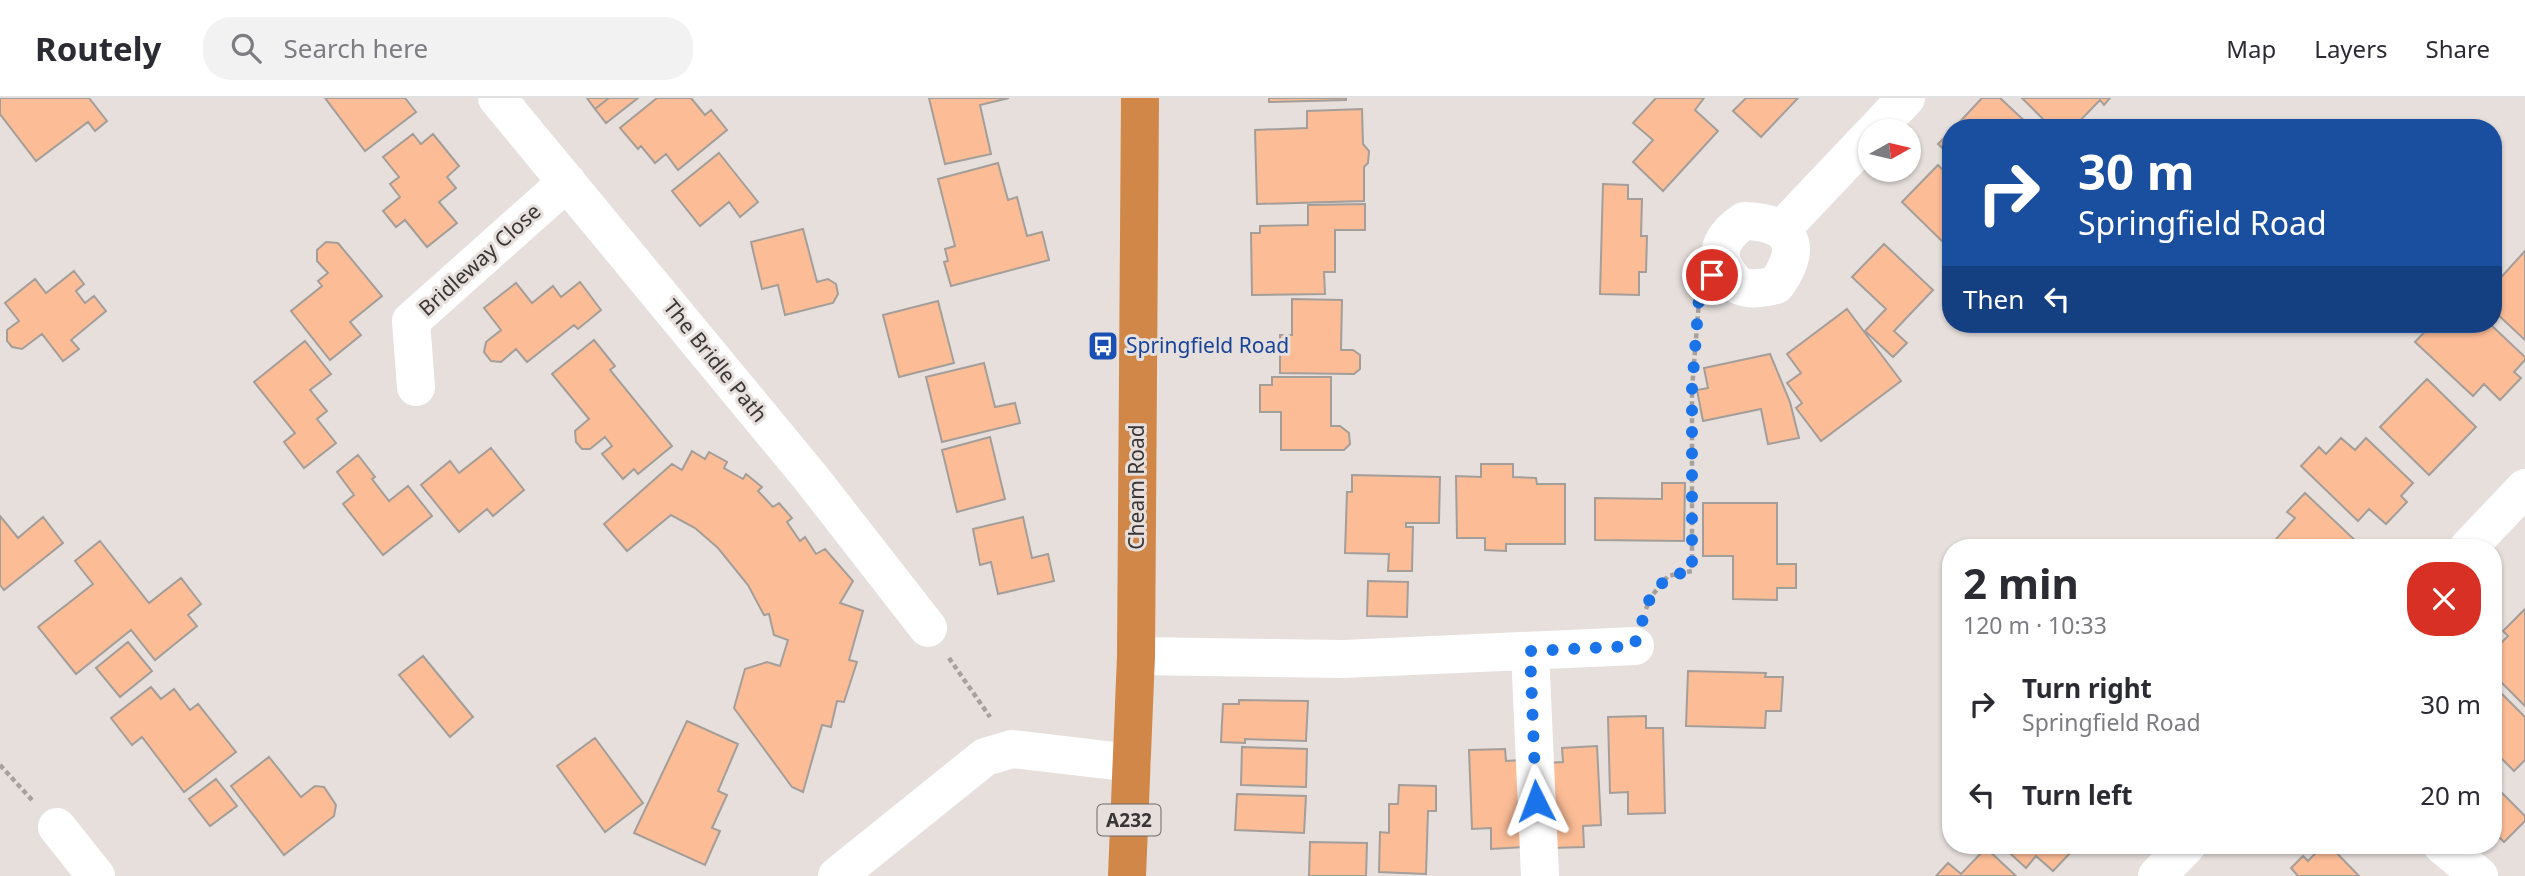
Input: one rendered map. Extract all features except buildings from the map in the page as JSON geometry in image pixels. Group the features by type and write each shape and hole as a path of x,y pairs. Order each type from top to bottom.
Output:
{"highway":[{"name":"Cheam Road","path":"1127,876 1136,656 1140,98"}],"street":[{"name":"The Bridle Path","path":"497,98 802,467 928,628"},
{"path":"1886,119 1906,98"},
{"path":"1782,229 1858,149"},
{"name":"Bridleway Close","path":"416,387 411,321 567,182"},
{"path":"1744,221 1765,222 1782,229 1791,246 1787,269 1776,285 1756,289 1737,284 1723,265 1721,248 1728,232 1744,221"},
{"path":"2477,539 2525,488"},
{"path":"1136,656 1344,659 1634,646"},
{"path":"1530,651 1539,876"},
{"path":"843,874 985,757 1012,749 1132,764"},
{"path":"57,827 96,876"},
{"path":"2157,876 2178,854"},
{"path":"2453,854 2479,876"}],"path":[{"path":"1634,646 1650,598 1668,576 1692,571 1692,389 1700,284 1723,265"},
{"path":"928,628 1012,749"},
{"path":"0,765 57,827"}],"place":[{"name":"Springfield Road","path":"1103,346"}],"route":[{"path":"1536,801 1530,651 1634,646 1650,598 1668,576 1692,571 1692,389 1700,284 1712,275"}]}
